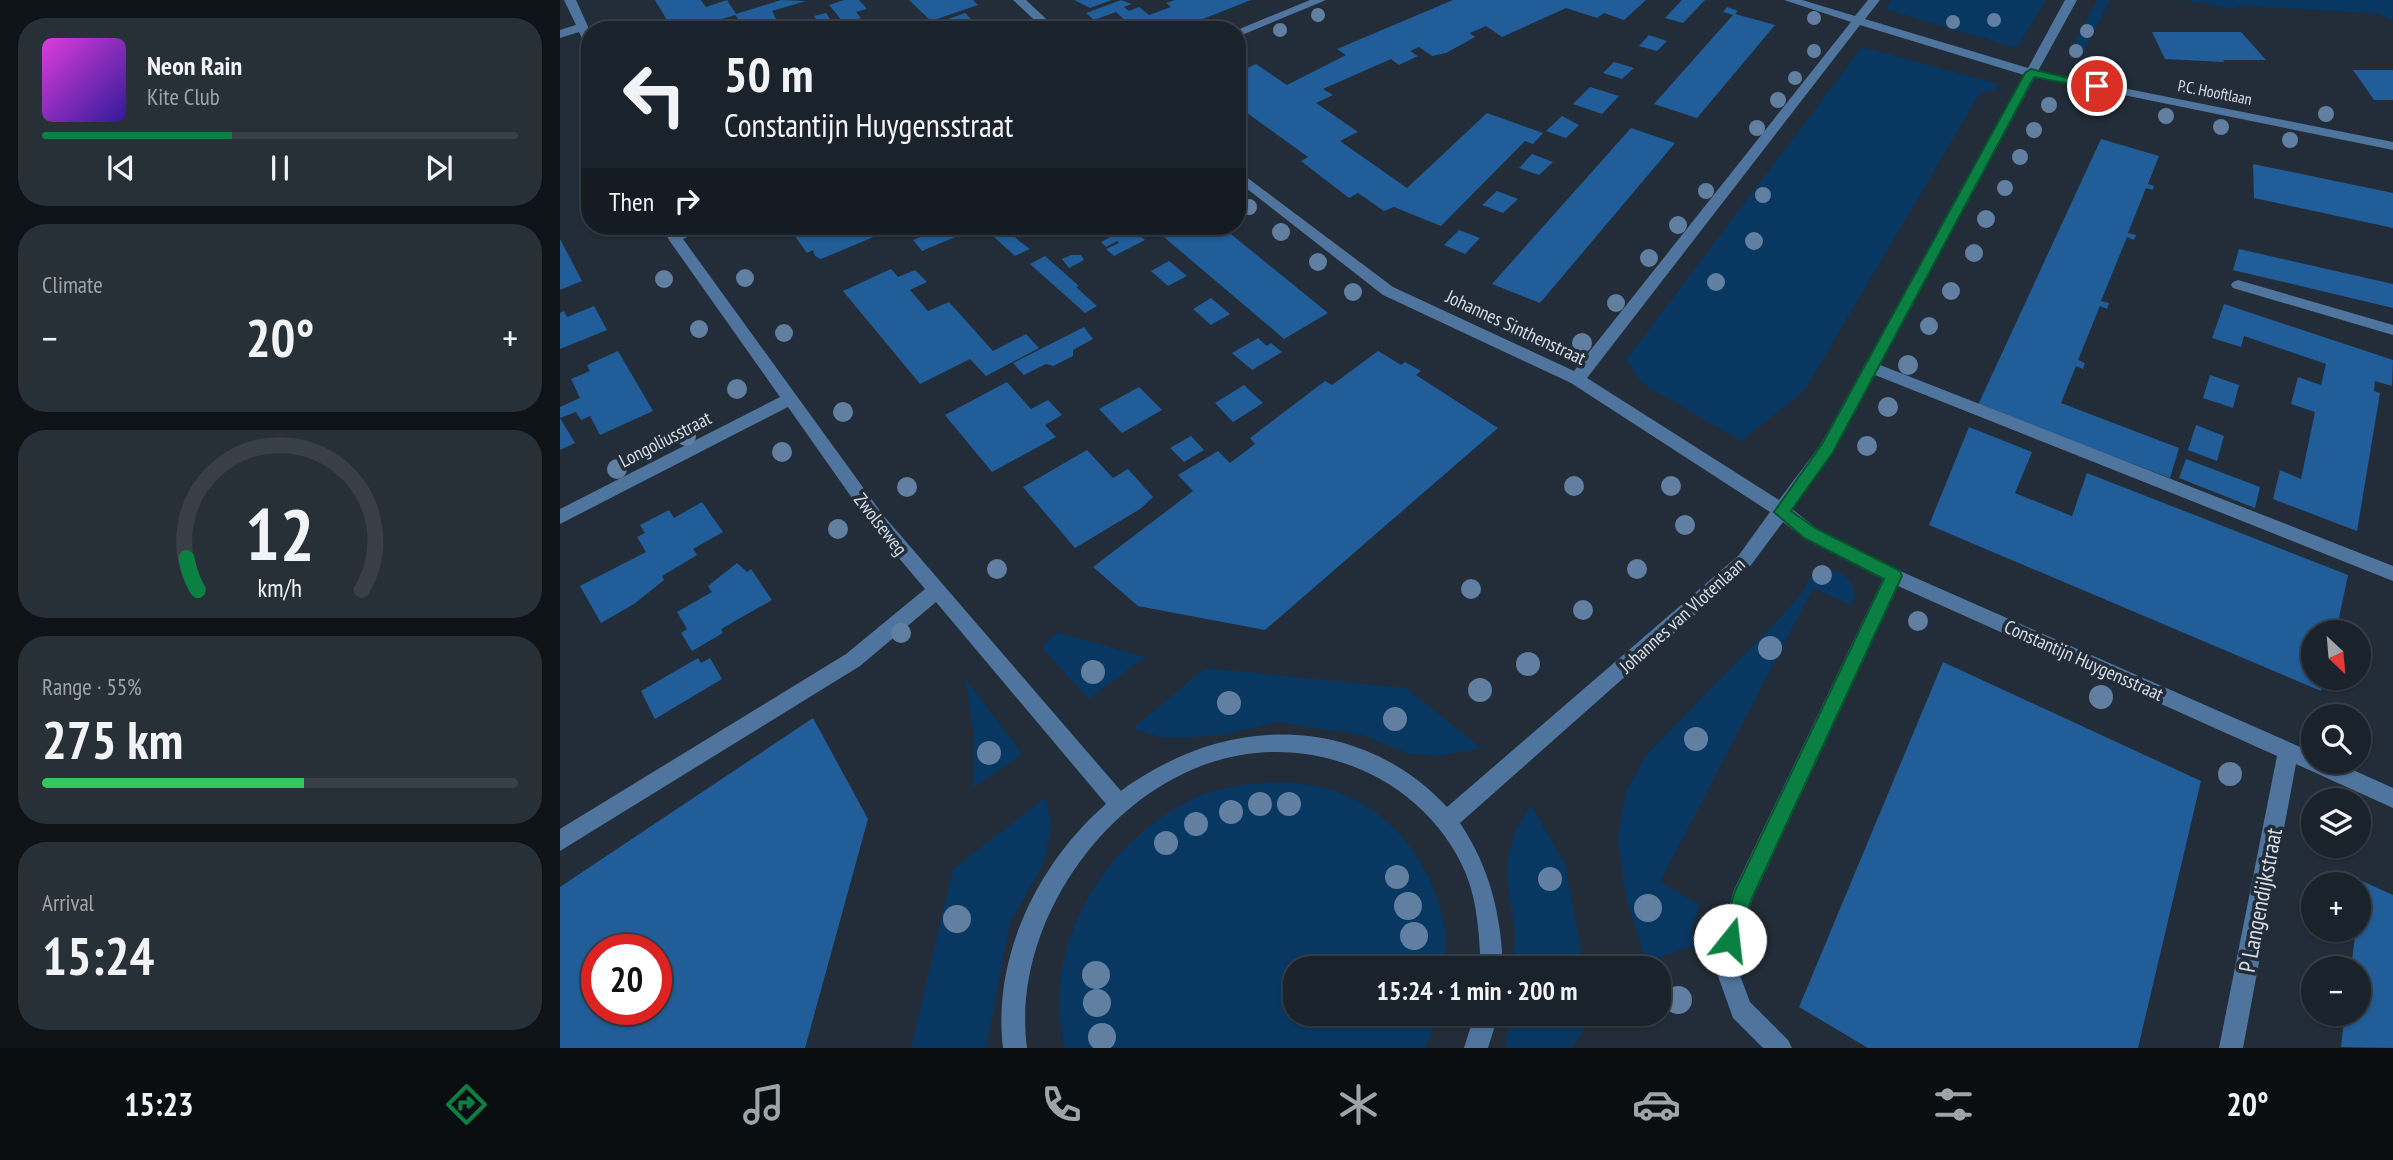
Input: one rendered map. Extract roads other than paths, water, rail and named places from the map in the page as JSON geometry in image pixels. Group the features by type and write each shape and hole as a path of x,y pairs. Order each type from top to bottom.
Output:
{"street":[{"path":"570,0 581,25"},
{"path":"1019,0 1042,21"},
{"path":"1246,30 1320,0"},
{"name":"P.C. Hooftlaan","path":"1790,0 2031,73 2393,146"},
{"path":"1577,379 1874,0"},
{"name":"Johannes van Vlotenlaan","path":"1446,821 1723,582 1745,560 1782,512 1827,448 2071,0"},
{"path":"560,34 581,27"},
{"name":"Johannes Sinthenstraat","path":"1246,181 1388,291 1577,379 1759,494 1782,512"},
{"name":"Zwolseweg","path":"674,235 877,520 1118,803"},
{"path":"2238,285 2393,330"},
{"path":"1872,368 2393,574"},
{"name":"Longoliusstraat","path":"560,517 790,399"},
{"name":"Constantijn Huygensstraat","path":"1782,512 1810,533 1894,576 2393,798"},
{"path":"1780,1048 1741,1010 1724,961 1742,898 1894,576"},
{"path":"560,841 853,660 936,591"},
{"path":"1015,1048 1014,996 1022,951 1038,908 1060,868 1087,833 1118,803 1151,780 1185,762 1221,750 1257,744 1293,743 1328,747 1362,758 1394,774 1422,795 1446,821 1466,853 1481,889 1490,928 1491,956"},
{"name":"P Langendijkstraat","path":"2231,1048 2288,751"},
{"path":"1476,1048 1483,1026"}]}
